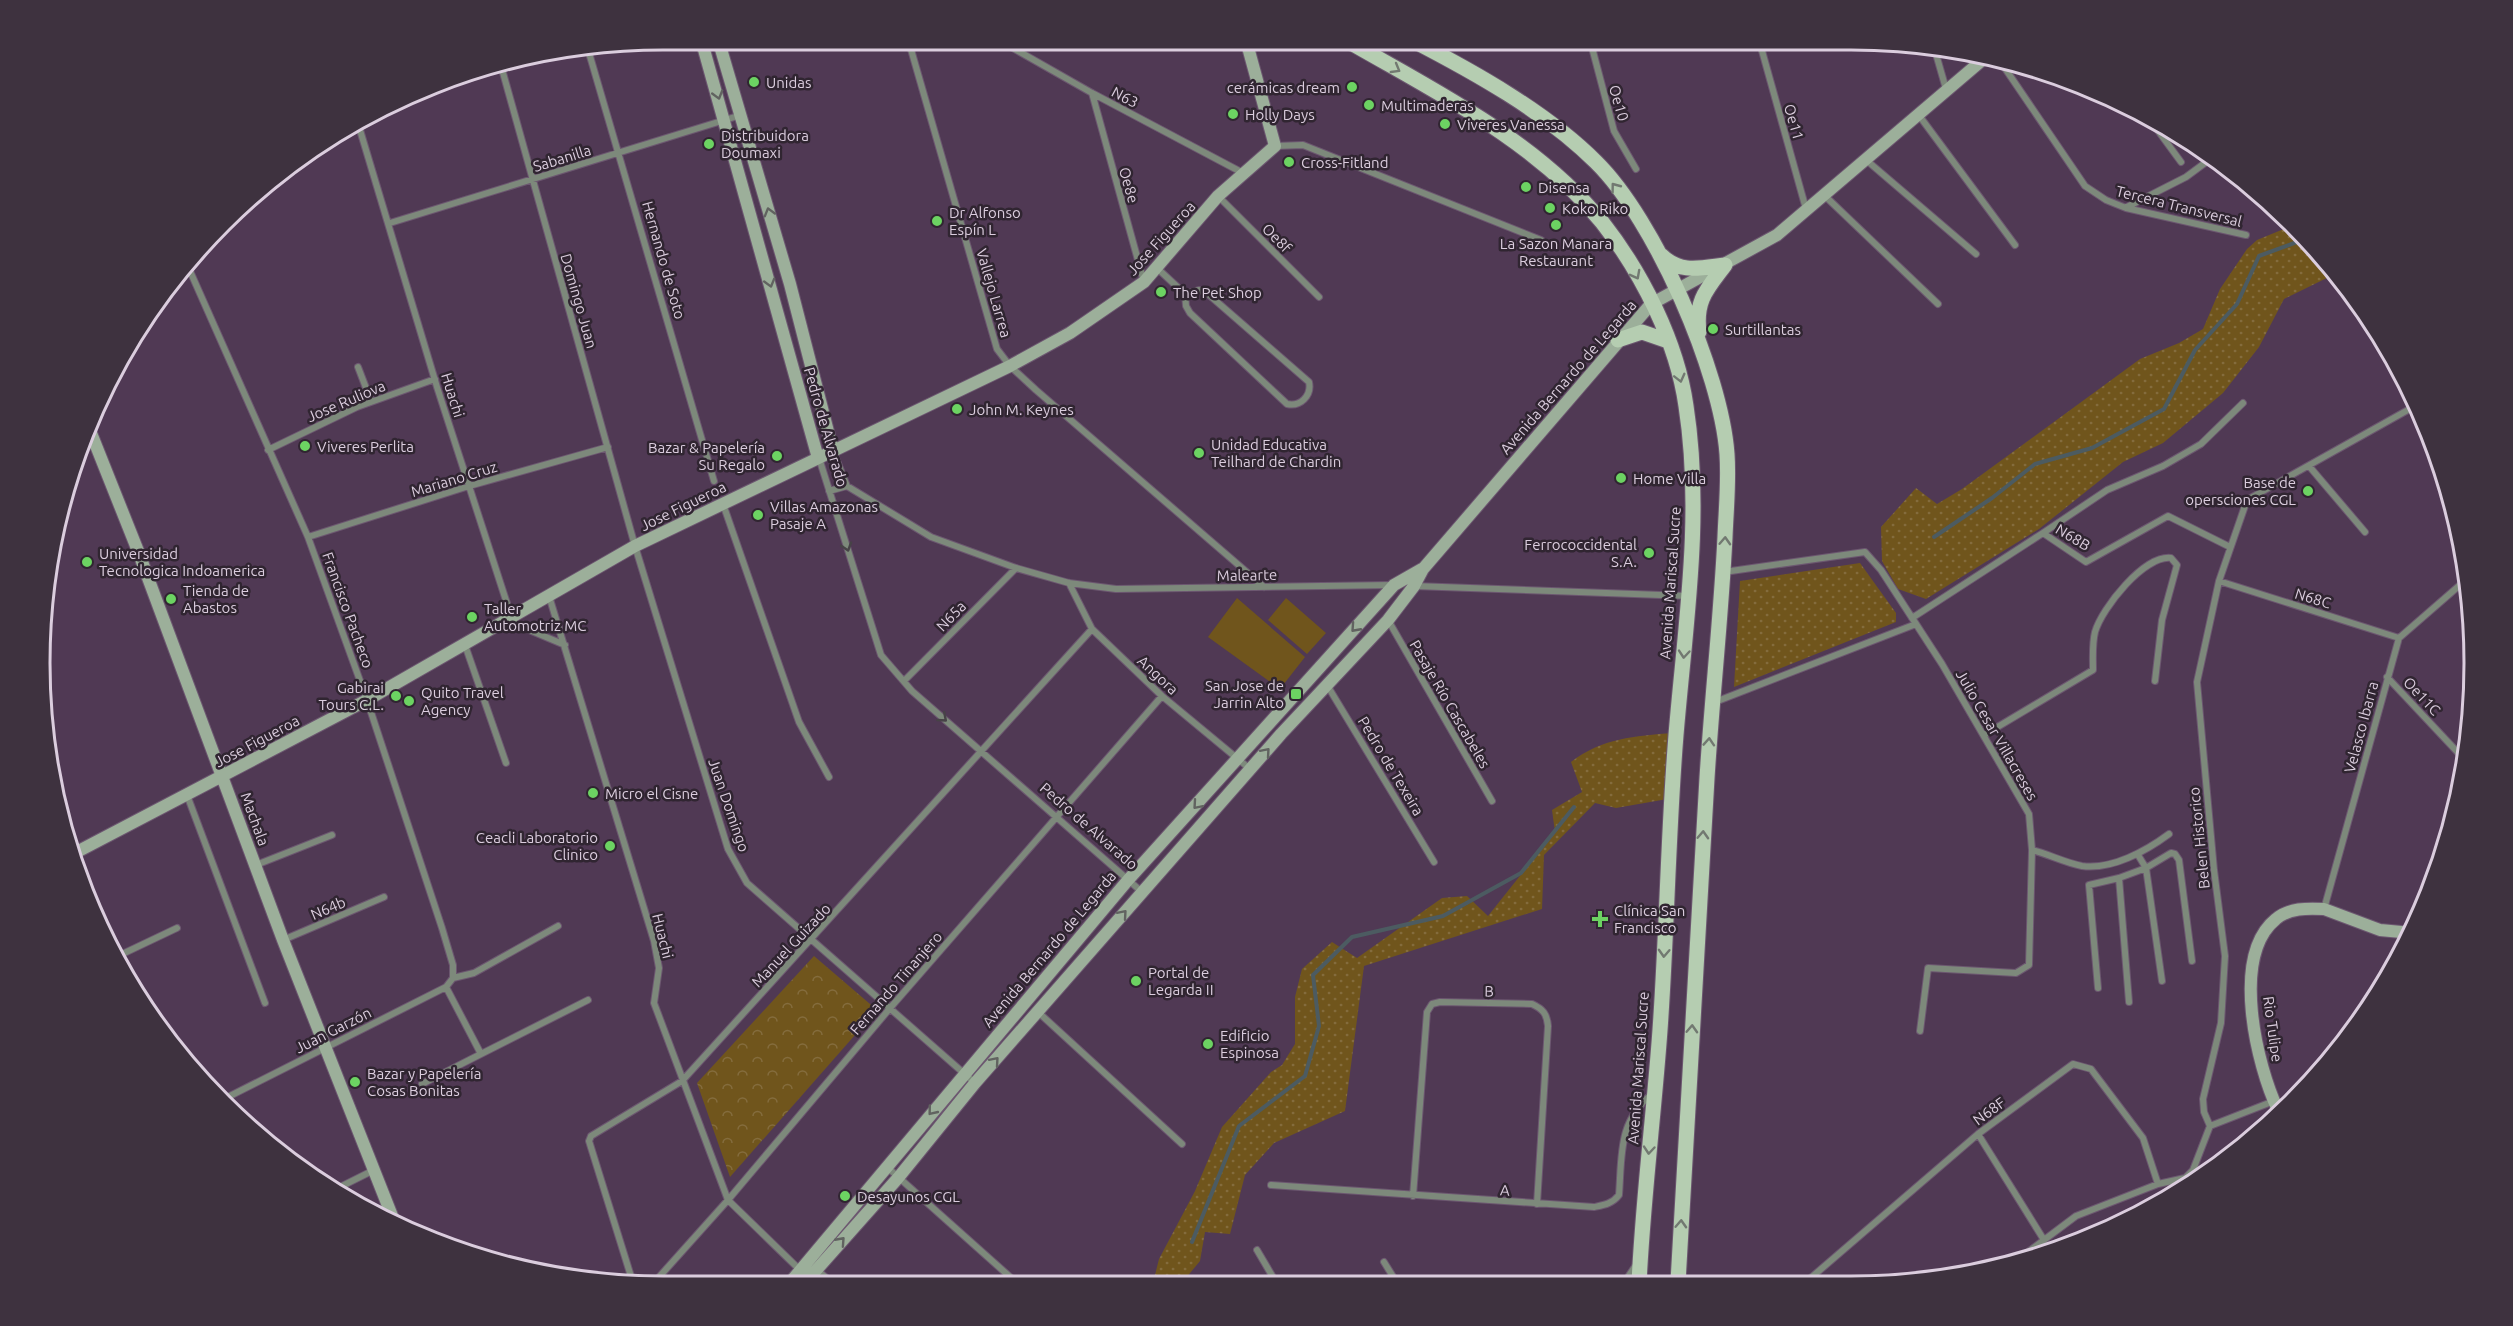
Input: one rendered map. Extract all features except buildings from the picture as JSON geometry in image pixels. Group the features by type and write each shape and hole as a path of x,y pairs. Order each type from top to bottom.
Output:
{"main road":[{"name":"Avenida Mariscal Sucre","path":"1363,50 1496,127 1557,176 1601,221 1628,260 1651,304 1679,371 1688,422 1694,525 1676,738 1654,1091 1639,1276"},
{"path":"1430,50 1477,76 1551,124 1597,163 1641,224 1677,291 1701,350 1718,401 1727,453 1723,572 1712,704 1678,1276"},
{"path":"1657,252 1668,263 1685,269 1725,265"},
{"path":"1701,350 1697,322 1700,301 1725,265"},
{"path":"1618,340 1642,332 1668,341"}],"street":[{"name":"Pedro de Alvarado","path":"704,50 819,458 881,655 912,691 1142,893"},
{"name":"Pedro de Alvarado","path":"721,50 790,284 833,451 848,486"},
{"name":"Vallejo Larrea","path":"911,50 997,349 1010,366 1264,586"},
{"name":"N63","path":"1016,50 1243,173"},
{"path":"1249,50 1275,146 1303,145 1541,240"},
{"name":"Oe10","path":"1593,50 1614,131 1636,169"},
{"name":"Oe11","path":"1762,50 1806,209"},
{"name":"Hernando de Soto","path":"590,54 620,152 714,481"},
{"path":"1937,56 1946,89"},
{"name":"Avenida Bernardo de Legarda","path":"810,1276 898,1178 975,1083 1250,770 1388,620 1414,586 1423,569 1651,304 1777,235 1978,63"},
{"name":"Tercera Transversal","path":"2006,69 2085,186 2106,200 2126,208 2246,235"},
{"name":"Domingo Juan","path":"502,71 635,546"},
{"name":"Oe8e","path":"1092,93 1144,282"},
{"path":"1917,114 2015,245"},
{"name":"Sabanilla","path":"390,223 742,115"},
{"name":"Huachi","path":"360,130 435,379 512,619"},
{"path":"2161,134 2181,162"},
{"name":"Jose Figueroa","path":"79,851 367,700 512,619 635,546 1010,366 1070,333 1144,282 1218,196 1275,146"},
{"path":"1865,159 1976,254"},
{"path":"2126,208 2186,177 2205,163"},
{"path":"1824,195 1938,304"},
{"name":"Oe8f","path":"1218,196 1319,297"},
{"path":"1156,268 1185,294 1186,306 1190,313 1287,404 1296,404 1305,399 1310,388 1309,382 1282,356 1208,294 1199,290 1185,294"},
{"name":"Francisco Pacheco","path":"190,272 308,537 367,700 449,950 453,978"},
{"path":"358,366 371,401"},
{"name":"Jose Ruliova","path":"268,450 371,401 435,379"},
{"path":"2043,532 2107,490 2163,466 2201,444 2243,403"},
{"name":"Belen Historico","path":"2210,1126 2204,1112 2204,1100 2221,1023 2225,956 2214,870 2197,682 2219,581 2247,500 2408,410"},
{"name":"Machala","path":"93,437 223,776 283,940 391,1212"},
{"name":"Mariano Cruz","path":"308,537 469,486 608,447"},
{"path":"2309,466 2365,532"},
{"path":"829,491 848,486"},
{"name":"Malearte","path":"848,486 932,537 1016,568 1069,583 1116,589 1394,585 1689,596"},
{"path":"723,503 799,722 829,777"},
{"name":"N68B","path":"1712,704 1914,621 2043,532 2086,562 2168,516 2230,547"},
{"name":"Juan Domingo","path":"635,546 728,849 747,883 975,1083"},
{"name":"Julio Cesar Villacreses","path":"1723,572 1865,552 1881,570 1914,621 2029,814 2032,850 2029,965 2016,973 1928,968 1920,1031"},
{"path":"1984,735 2093,670 2095,632 2111,604 2145,565 2165,557 2171,558 2177,565 2162,620 2155,681"},
{"name":"N65a","path":"904,681 1016,568"},
{"name":"Avenida Bernardo de Legarda","path":"796,1276 1128,880 1394,585 1423,569"},
{"name":"N68C","path":"2219,581 2399,638"},
{"name":"Angora","path":"1069,583 1092,629 1162,696 1250,770"},
{"path":"2399,638 2458,586"},
{"name":"Huachi","path":"549,596 654,941 659,968 654,1003 682,1081 728,1200 801,1270"},
{"path":"512,619 515,624 565,645"},
{"name":"Pasaje Río Cascabeles","path":"1388,620 1492,801"},
{"name":"Manuel Guizado","path":"631,1275 589,1141 596,1132 682,1081 983,752 1092,629"},
{"name":"Velasco Ibarra","path":"2324,909 2399,638"},
{"path":"465,645 506,763"},
{"name":"Oe11C","path":"2387,677 2457,751"},
{"name":"Pedro de Texeira","path":"1326,685 1434,862"},
{"name":"Fernando Tinanjero","path":"660,1276 1162,696"},
{"path":"187,795 265,1003"},
{"path":"2032,850 2082,866 2105,864 2138,855 2169,834"},
{"path":"256,865 332,836"},
{"path":"2098,988 2089,885 2119,879 2146,868 2171,853 2178,857 2192,961"},
{"path":"2138,855 2146,868 2162,981"},
{"path":"2119,879 2129,1002"},
{"name":"N64b","path":"283,940 384,897"},
{"name":"Rio Tulipe","path":"2276,1105 2255,1035 2251,1001 2256,952 2266,929 2276,919 2295,910 2324,909 2380,930 2401,932"},
{"path":"453,978 474,973 558,926"},
{"path":"123,954 177,928"},
{"name":"Juan Garzón","path":"229,1097 446,987 453,978"},
{"path":"446,987 481,1054"},
{"path":"422,1084 588,1000"},
{"name":"B","path":"1413,1196 1427,1012 1432,1004 1440,1002 1532,1004 1542,1008 1547,1016 1548,1026 1537,1204"},
{"path":"1038,1012 1182,1144"},
{"name":"N68F","path":"1813,1276 1978,1134 2067,1067 2086,1066 2143,1138 2158,1184"},
{"name":"A","path":"1271,1185 1594,1207 1614,1201 1619,1195 1626,1125 1639,1104 1654,1091"},
{"path":"2188,1175 2193,1170 2210,1126 2274,1107"},
{"path":"1978,1134 2044,1240"},
{"path":"887,1167 1009,1276"},
{"path":"343,1186 374,1170"},
{"path":"2033,1249 2076,1216 2158,1184 2182,1179"},
{"path":"1257,1250 1272,1276"},
{"path":"1628,1276 1640,1259"},
{"path":"1384,1262 1393,1276"},
{"path":"816,1269 824,1276"}],"green space":[{"path":"2284,229 2327,278 2284,299 2259,347 2223,393 2163,443 2123,462 2039,529 1926,599 1898,589 1882,561 1881,527 1916,488 1937,504 1962,489 2140,359 2179,343 2203,329 2220,289 2247,249 2257,240"},
{"path":"1860,563 1896,613 1896,622 1734,687 1740,581"},
{"path":"1237,598 1305,657 1280,689 1208,637"},
{"path":"1286,598 1326,633 1307,654 1268,620"},
{"path":"1673,733 1673,798 1616,808 1595,803 1544,855 1542,909 1364,966 1345,1111 1274,1143 1245,1175 1230,1234 1205,1232 1200,1261 1188,1276 1155,1276 1159,1259 1195,1191 1222,1127 1271,1072 1282,1065 1295,1044 1295,997 1302,969 1332,942 1357,958 1442,898 1467,896 1488,916 1555,832 1552,810 1582,792 1571,762 1607,743 1632,737"},
{"path":"814,956 877,1010 730,1177 697,1083"}],"waterway":[{"path":"1934,537 1992,498 2035,464 2092,448 2164,409 2195,350 2237,304 2259,256 2296,242"},
{"path":"1192,1242 1239,1126 1305,1076 1319,1026 1313,975 1352,937 1443,916 1521,873 1574,807"}],"place":[{"name":"Unidas","path":"754,82"},
{"name":"cerámicas dream","path":"1352,87"},
{"name":"Multimaderas","path":"1369,105"},
{"name":"Holly Days","path":"1233,114"},
{"name":"Viveres Vanessa","path":"1445,124"},
{"name":"Distribuidora Doumaxi","path":"709,144"},
{"name":"Cross-Fitland","path":"1289,162"},
{"name":"Disensa","path":"1526,187"},
{"name":"Koko Riko","path":"1550,208"},
{"name":"Dr Alfonso Espín L","path":"937,221"},
{"name":"La Sazon Manara Restaurant","path":"1556,225"},
{"name":"The Pet Shop","path":"1161,292"},
{"name":"Surtillantas","path":"1713,329"},
{"name":"John M. Keynes","path":"957,409"},
{"name":"Viveres Perlita","path":"305,446"},
{"name":"Unidad Educativa Teilhard de Chardin","path":"1199,453"},
{"name":"Bazar & Papelería Su Regalo","path":"777,456"},
{"name":"Home Villa","path":"1621,478"},
{"name":"Base de opersciones CGL","path":"2308,491"},
{"name":"Villas Amazonas Pasaje A","path":"758,515"},
{"name":"Ferrococcidental S.A.","path":"1649,553"},
{"name":"Universidad Tecnologica Indoamerica","path":"87,562"},
{"name":"Tienda de Abastos","path":"171,599"},
{"name":"Taller Automotriz MC","path":"472,617"},
{"name":"San Jose de Jarrin Alto","path":"1296,694"},
{"name":"Gabirai Tours C.L.","path":"396,696"},
{"name":"Quito Travel Agency","path":"409,701"},
{"name":"Micro el Cisne","path":"593,793"},
{"name":"Ceacli Laboratorio Clinico","path":"610,846"},
{"name":"Clínica San Francisco","path":"1600,919"},
{"name":"Portal de Legarda II","path":"1136,981"},
{"name":"Edificio Espinosa","path":"1208,1044"},
{"name":"Bazar y Papelería Cosas Bonitas","path":"355,1082"},
{"name":"Desayunos CGL","path":"845,1196"}]}
